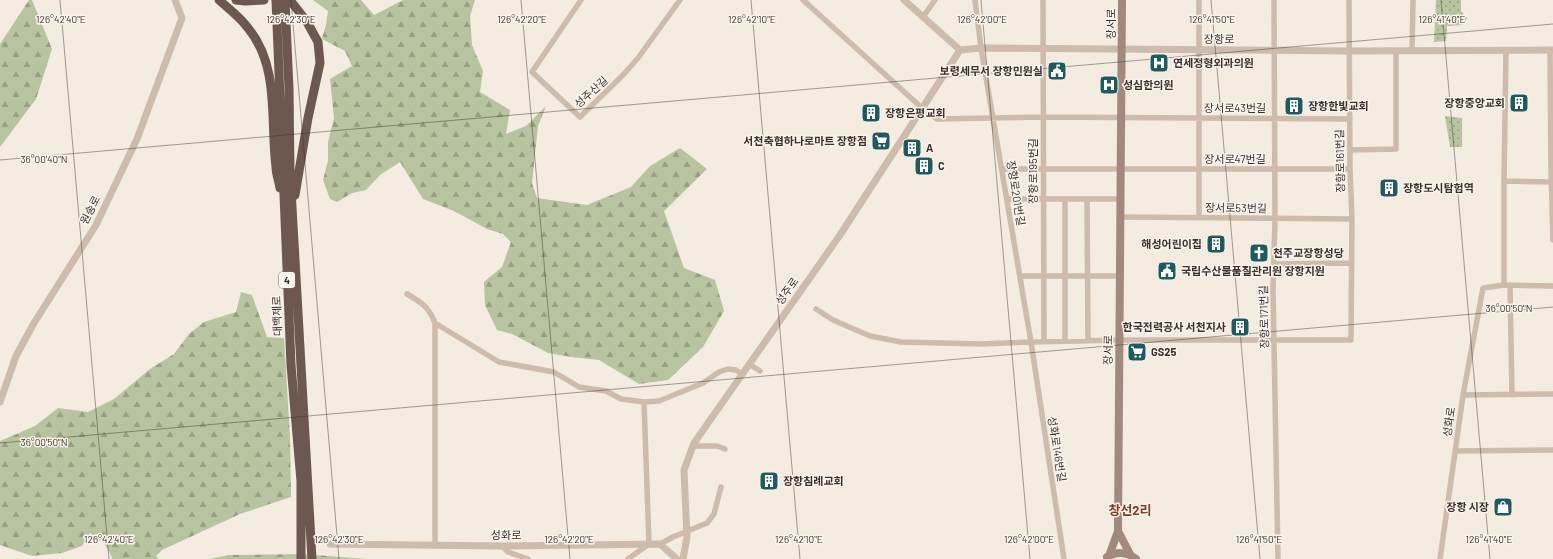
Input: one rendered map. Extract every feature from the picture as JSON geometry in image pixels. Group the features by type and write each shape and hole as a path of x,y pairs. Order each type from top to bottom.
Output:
{"highway":[{"path":"219,0 239,17 249,29 264,54 270,80 276,168 289,213"},
{"path":"236,0 245,2 264,0"},
{"name":"대백제로","path":"276,0 312,559"},
{"name":"대백제로","path":"285,0 291,365 301,481 301,559"},
{"path":"289,213 320,63 318,42 307,22 290,0"}],"main road":[{"name":"장서로","path":"1118,531 1122,0"},
{"path":"1118,531 1133,557"},
{"path":"1107,558 1118,531"},
{"path":"1107,558 1122,553 1133,557"}],"street":[{"name":"원송로","path":"0,402 16,356 34,323 96,225 138,139 182,18 175,0"},
{"name":"성주산길","path":"581,0 532,72 580,117 624,76 680,0"},
{"path":"802,0 922,108"},
{"path":"904,0 960,50"},
{"path":"923,17 935,0"},
{"name":"장항로201번길","path":"975,0 981,48 1031,342"},
{"name":"장항로195번길","path":"1043,0 1044,341"},
{"path":"1199,0 1199,217"},
{"name":"장항로171번길","path":"1274,0 1274,340 1278,559"},
{"name":"장항로161번길","path":"1274,340 1351,340 1352,219 1350,169 1349,0"},
{"path":"1412,50 1413,0"},
{"name":"장항로","path":"960,50 981,48 1350,51 1552,50"},
{"name":"성주로","path":"683,559 686,532 684,470 693,446 840,235 960,50"},
{"path":"1350,150 1396,149 1396,50"},
{"path":"1506,50 1504,181 1512,395"},
{"path":"1552,50 1553,240"},
{"name":"장서로43번길","path":"922,108 937,119 1350,119"},
{"path":"1002,169 1121,169"},
{"name":"장서로47번길","path":"1121,169 1350,169"},
{"path":"1504,181 1552,182"},
{"path":"1087,198 1088,340"},
{"path":"1007,199 1120,199"},
{"path":"1065,199 1065,341"},
{"name":"장서로53번길","path":"1120,217 1352,219"},
{"path":"1274,264 1352,263"},
{"path":"1020,276 1120,276"},
{"path":"1507,285 1553,286"},
{"name":"성화로","path":"1440,559 1464,395 1483,288 1507,285"},
{"path":"407,294 423,303 433,317 435,323 435,545"},
{"path":"816,309 833,320 870,336 901,342 980,344 1088,340 1274,340"},
{"path":"435,323 499,362 554,372 579,387 606,391 621,399 644,402 659,401 704,383 719,372 728,369 736,370 742,374"},
{"name":"성화로146번길","path":"1031,342 1064,559"},
{"path":"749,364 760,372"},
{"path":"1464,395 1553,394"},
{"path":"628,559 649,544 644,402"},
{"path":"693,446 717,446 726,449"},
{"path":"1456,451 1553,450"},
{"path":"677,559 660,544 673,537 706,524 714,514 722,487"},
{"name":"성화로","path":"330,544 502,546 660,544"},
{"path":"502,546 508,552 528,559"}],"green space":[{"path":"29,0 32,0 52,49 36,99 0,147 0,44"},
{"path":"313,0 361,0 374,15 403,0 475,0 470,16 472,45 483,71 480,92 510,110 506,134 526,126 546,106 538,126 532,183 537,198 587,205 631,187 650,166 680,148 707,169 664,211 684,268 715,280 724,311 703,347 668,380 639,384 599,360 548,353 512,334 497,330 485,305 484,282 502,267 511,242 503,234 487,229 454,211 423,199 400,162 380,175 366,190 352,193 337,202 330,199 323,180 328,161 328,142 334,118 330,79 352,66 345,51 322,39 328,11"},
{"path":"1436,0 1461,0 1461,11 1467,18 1463,25 1447,26 1446,41 1434,42"},
{"path":"1445,116 1462,118 1462,147 1450,147"},
{"path":"241,292 252,295 267,337 284,338 290,437 291,497 240,514 162,550 156,556 159,559 111,559 112,557 104,543 90,533 82,546 62,553 32,556 0,545 0,441 35,426 58,408 88,412 114,399 150,369 174,354 189,334 204,322 236,312"},
{"path":"301,554 367,559 210,559 229,555"}],"place":[{"name":"연세정형외과의원","path":"1159,63"},
{"name":"보령세무서 장항민원실","path":"1057,71"},
{"name":"성심한의원","path":"1109,85"},
{"name":"장항중앙교회","path":"1519,103"},
{"name":"장항한빛교회","path":"1294,106"},
{"name":"장항은평교회","path":"871,113"},
{"name":"서천축협하나로마트 장항점","path":"881,141"},
{"name":"A","path":"912,148"},
{"name":"C","path":"924,166"},
{"name":"장항도시탐험역","path":"1389,188"},
{"name":"해성어린이집","path":"1216,244"},
{"name":"천주교장항성당","path":"1259,253"},
{"name":"국립수산물품질관리원 장항지원","path":"1167,271"},
{"name":"한국전력공사 서천지사","path":"1240,327"},
{"name":"GS25","path":"1137,352"},
{"name":"장항침례교회","path":"769,481"},
{"name":"장항 시장","path":"1503,507"}],"district":[{"name":"창선2리","path":"1130,510"}]}
